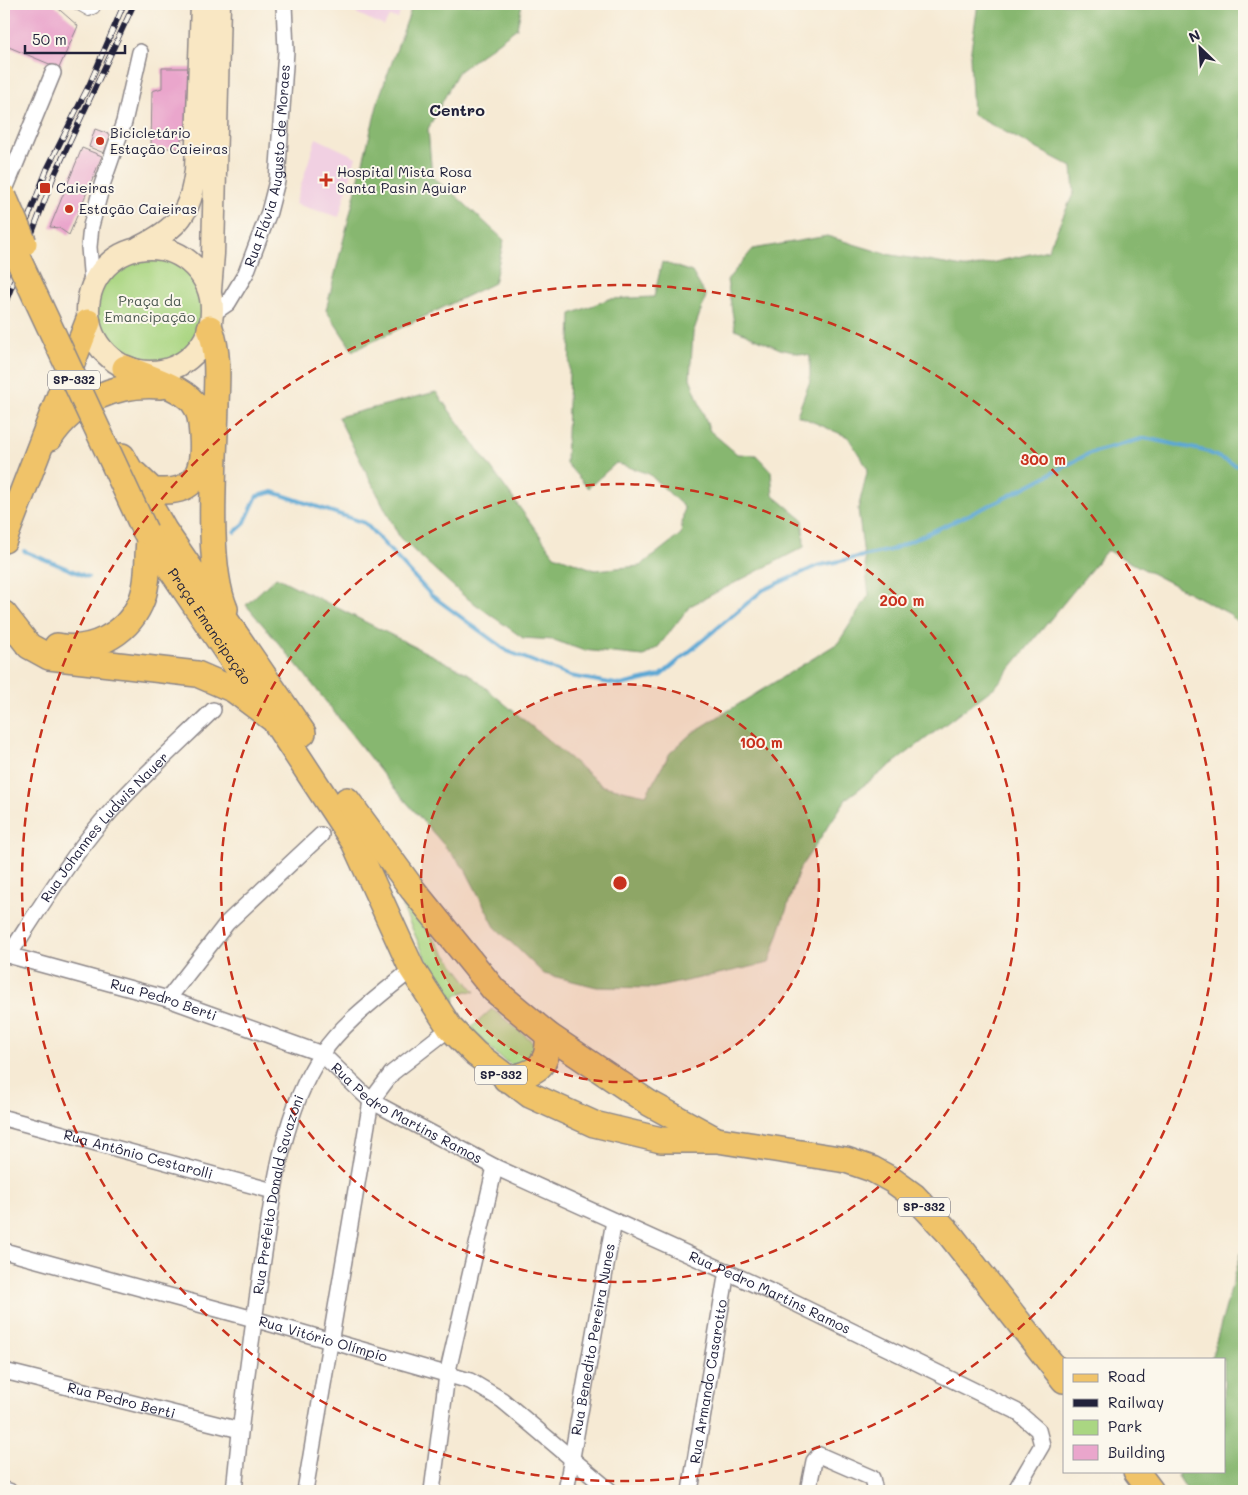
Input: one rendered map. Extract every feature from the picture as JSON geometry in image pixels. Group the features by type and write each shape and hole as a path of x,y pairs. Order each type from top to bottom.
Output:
{"main road":[{"name":"SP-332","path":"4,197 122,456"},
{"name":"SP-332","path":"4,229 147,536"},
{"path":"211,321 217,358 214,528 218,582 222,602 237,637"},
{"path":"4,540 33,460 88,322"},
{"path":"33,460 69,414 101,396 149,378 188,396 198,410 201,421 202,455 195,479 180,490 152,490 145,486 122,456"},
{"name":"Praça Emancipação","path":"122,456 155,516 237,637 283,719"},
{"path":"9,622 41,642 62,647 82,647 101,642 116,633 128,623 140,604 145,587 147,536"},
{"name":"Praça Emancipação","path":"147,536 227,656 283,719"},
{"path":"9,622 29,646 49,657 197,674 234,690 283,719"},
{"name":"SP-332","path":"283,719 359,850 412,969 450,1028 476,1054 506,1079 530,1095 594,1124 661,1140 717,1140 846,1160 872,1169 892,1180 914,1196 948,1232 1063,1379"},
{"name":"SP-332","path":"283,719 429,910 494,990 548,1035 649,1103 717,1140"},
{"name":"SP-332","path":"506,1079 535,1071 542,1064 546,1056 548,1035"},
{"path":"1137,1472 1152,1491"}],"street":[{"path":"202,4 196,170 191,196 180,219 170,231 137,249 118,255 103,268 92,284 87,302 88,322 95,341 108,357 149,378 186,362 200,347 211,321 210,290 213,254 219,4"},
{"name":"Rua Flávia Augusto de Moraes","path":"211,321 228,303 246,274 269,212 277,181 286,51 284,4"},
{"path":"92,284 89,247 91,226 102,185 124,122 140,52"},
{"path":"4,192 53,73"},
{"path":"137,249 155,247 173,252 189,261 202,274 210,290"},
{"name":"Rua Johannes Ludwis Nauer","path":"7,954 64,870 93,832 125,796 213,710"},
{"path":"168,999 227,923 321,835"},
{"name":"Rua Pedro Berti","path":"7,954 168,999 322,1054"},
{"name":"Rua Prefeito Donald Savazoni","path":"234,1491 254,1318 273,1191 294,1110 302,1089 322,1054 350,1021 412,969"},
{"path":"305,1491 371,1101 392,1073 450,1028"},
{"name":"Rua Pedro Martins Ramos","path":"322,1054 371,1101 495,1167 726,1271 1016,1410 1038,1430 1042,1445 1015,1491"},
{"name":"Rua Antônio Cestarolli","path":"4,1118 273,1191"},
{"name":"Rua Pedro Martins Ramos","path":"432,1491 447,1375 495,1167"},
{"name":"Rua Benedito Pereira Nunes","path":"566,1491 614,1221"},
{"name":"Rua Vitório Olímpio","path":"4,1250 254,1318 330,1342 470,1381 487,1390 571,1457 610,1491"},
{"name":"Rua Armando Casarotto","path":"690,1491 726,1271"},
{"name":"Rua Pedro Berti","path":"4,1371 240,1430"},
{"path":"808,1491 814,1460 819,1456 872,1478 875,1491"},
{"path":"4,1490 9,1491"}],"lane":[{"path":"76,5 90,12 98,4"}],"shaded area":[{"path":"358,4 403,4 398,18 389,17 384,26 356,13"},
{"name":"Hospital Mista Rosa Santa Pasin Aguiar","path":"316,138 356,157 339,217 295,204"}],"green space":[{"path":"413,4 522,4 517,28 458,72 428,129 432,177 456,196 504,240 494,283 353,351 326,310 379,98"},
{"path":"978,4 1244,4 1244,630 1230,614 1107,550 996,686 847,798 800,868 769,963 654,988 597,987 544,974 495,927 465,869 388,781 302,671 246,605 276,577 469,674 603,786 646,795 670,753 692,733 838,643 869,595 858,509 868,469 848,437 797,415 810,381 810,356 780,349 735,329 727,280 753,249 827,236 886,254 969,268 1048,250 1074,192 1072,167 973,115 970,56"},
{"name":"Praça da Emancipação","path":"150,255 171,259 188,271 200,288 204,309 200,330 188,347 171,359 150,363 129,359 112,347 100,330 96,309 100,288 112,271 129,259"},
{"path":"662,262 692,272 706,296 693,333 690,378 710,431 737,454 756,455 771,471 773,495 803,520 804,547 690,606 658,647 644,656 582,650 554,640 523,638 464,596 400,538 338,417 436,392 554,555 595,570 640,566 681,534 684,507 649,474 616,463 588,488 566,463 571,314 609,299 654,297"},
{"path":"402,906 409,907 475,992 467,991 456,995 453,1007 429,966"},
{"path":"492,1009 532,1041 540,1053 523,1071 503,1060 470,1029"},
{"path":"1244,1243 1244,1491 1188,1491 1178,1476 1179,1472 1226,1472 1226,1358 1211,1358"}],"building":[{"path":"4,4 53,4 78,26 59,68 4,45"},
{"path":"162,68 196,68 194,139 181,139 181,148 151,148 152,91 162,88"},
{"name":"Bicicletário Estação Caieiras","path":"95,129 111,135 104,153 89,147"},
{"name":"Estação Caieiras","path":"82,148 102,156 69,235 59,228 50,227"}],"waterway":[{"path":"235,532 244,524 257,496 273,492 365,523 431,595 507,651 570,676 621,685 660,676 763,590 817,566 891,550 999,501 1090,453 1145,438 1205,451 1244,469"},
{"path":"24,551 88,577"}],"railway":[{"path":"4,281 47,169 89,85 124,4"},
{"path":"4,307 54,176 134,4"}],"place":[{"name":"Bicicletário Estação Caieiras","path":"100,141"},
{"name":"Hospital Mista Rosa Santa Pasin Aguiar","path":"326,180"},
{"name":"Caieiras","path":"45,188"},
{"name":"Estação Caieiras","path":"69,209"}],"district":[{"name":"Centro","path":"457,110"}]}
